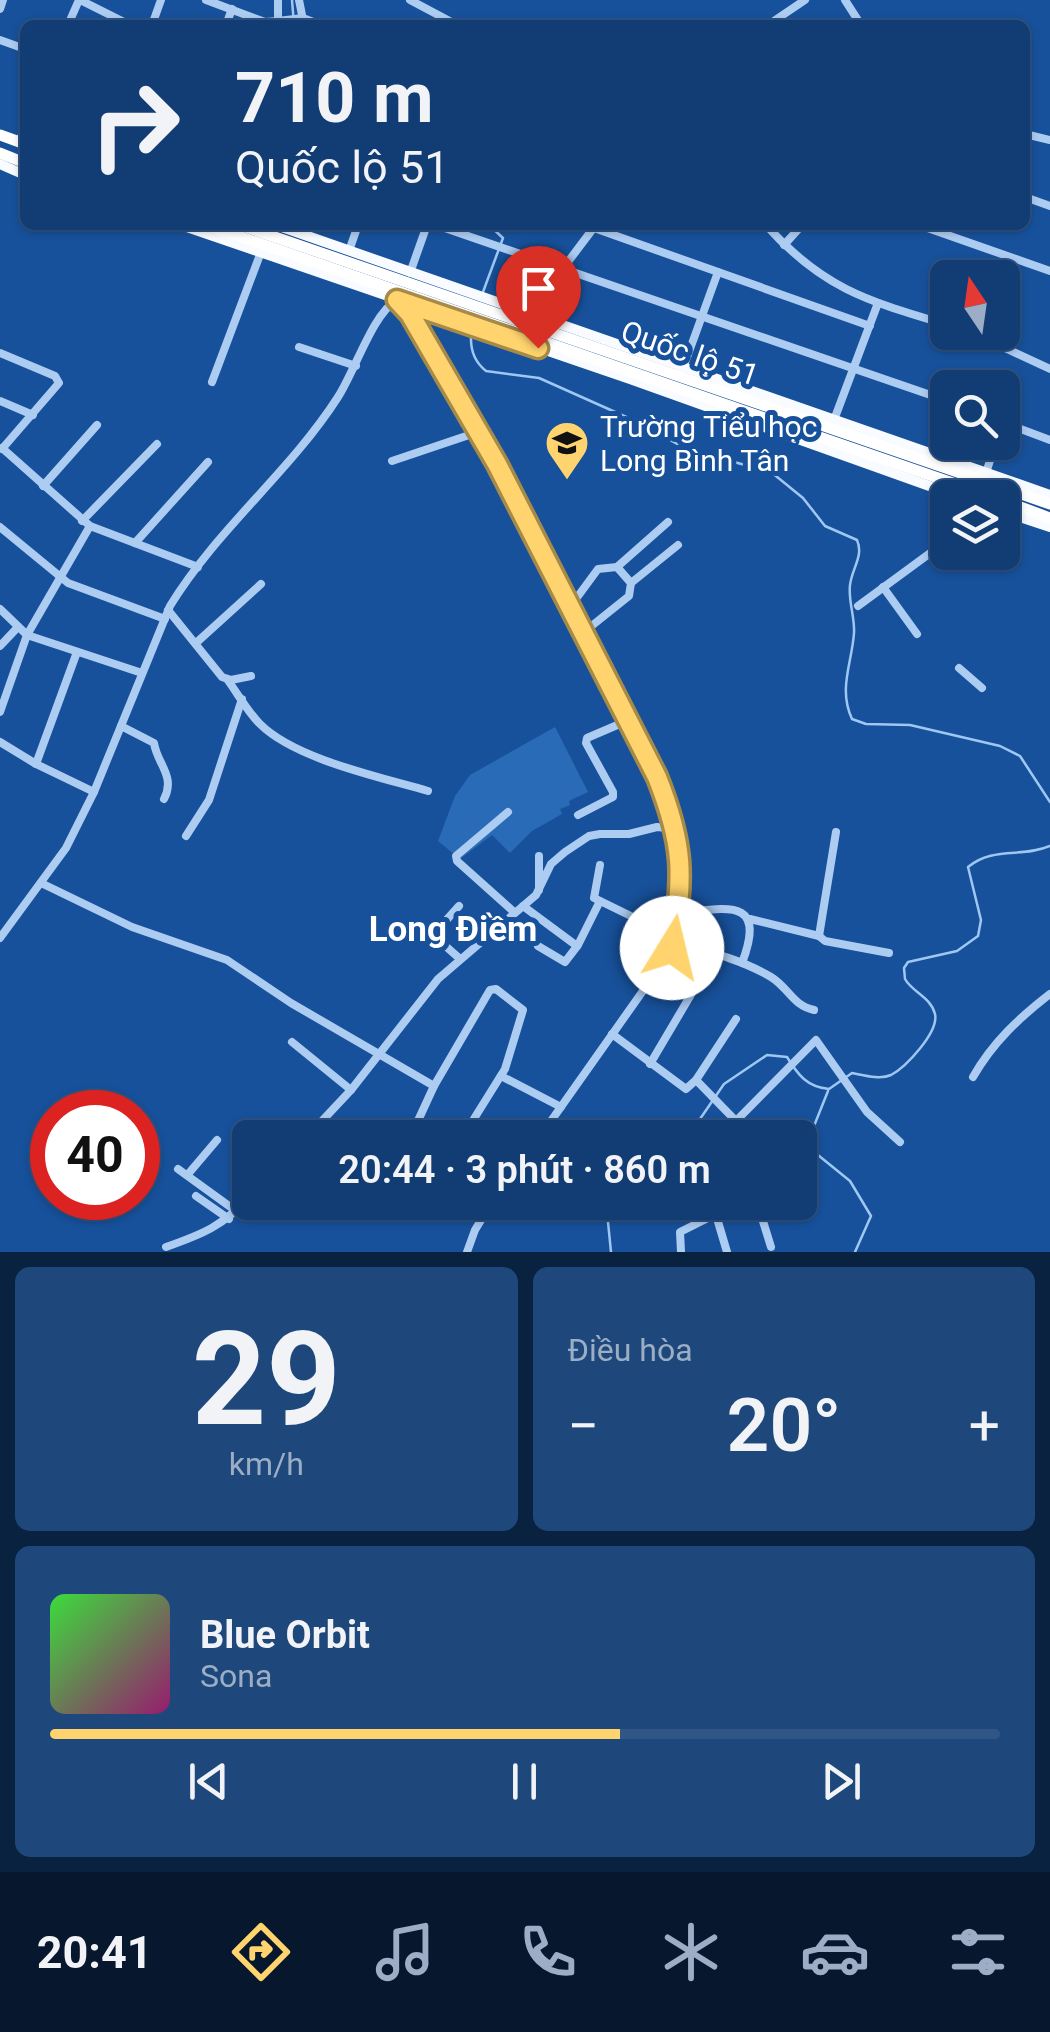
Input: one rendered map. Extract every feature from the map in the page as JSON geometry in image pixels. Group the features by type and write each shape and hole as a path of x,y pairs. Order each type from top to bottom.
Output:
{"highway":[{"path":"224,230 403,284"},
{"path":"254,230 483,315"},
{"name":"Quốc lộ 51","path":"483,315 681,372 985,477 1050,504"},
{"name":"Quốc lộ 51","path":"527,329 772,425 941,480"},
{"name":"Quốc lộ 51","path":"1020,507 1050,518"}],"main road":[{"path":"196,230 261,252 403,284 483,315"},
{"path":"290,230 349,251 403,284"},
{"name":"Quốc lộ 51","path":"483,315 527,329"},
{"name":"Quốc lộ 51","path":"772,425 930,485"},
{"name":"Quốc lộ 51","path":"985,477 1050,496"},
{"path":"1020,518 1050,527"}],"street":[{"path":"0,9 4,0"},
{"path":"79,0 120,20"},
{"path":"206,0 260,20"},
{"path":"410,0 447,20"},
{"path":"774,20 806,0"},
{"path":"228,20 232,9"},
{"path":"349,251 356,230"},
{"path":"0,938 66,848 94,792 167,614 198,567 304,443 356,366 378,318 403,284 425,230"},
{"path":"450,230 930,395"},
{"path":"527,329 537,302 592,230"},
{"path":"606,230 870,326"},
{"path":"770,230 841,289 930,319"},
{"path":"784,245 798,230"},
{"path":"933,230 1050,271"},
{"path":"212,382 261,252"},
{"path":"681,372 718,272"},
{"path":"403,284 410,314 478,432 584,632 657,777 676,829 682,873 669,954 551,1120"},
{"path":"832,424 878,303"},
{"path":"299,347 356,366"},
{"path":"1010,350 1050,368"},
{"path":"0,353 58,379 58,386 1,450 86,524 198,567"},
{"path":"0,400 33,415"},
{"path":"43,486 97,425"},
{"path":"1020,429 1050,440"},
{"path":"392,461 478,432"},
{"path":"0,712 27,635 86,524 158,444"},
{"path":"985,477 990,460"},
{"path":"134,543 208,462"},
{"path":"570,607 598,568 618,567 668,522"},
{"path":"0,527 60,578 167,614 227,679 257,722 276,736 330,762 428,791"},
{"path":"631,584 678,545"},
{"path":"858,606 930,553"},
{"path":"584,632 630,596 631,584 618,567"},
{"path":"196,643 260,584"},
{"path":"883,587 917,634"},
{"path":"0,608 27,635 142,673"},
{"path":"0,646 18,626"},
{"path":"36,764 78,652"},
{"path":"959,668 982,688"},
{"path":"227,679 251,676"},
{"path":"186,836 209,800 242,699"},
{"path":"578,815 610,800 614,792 586,743 587,738 629,720"},
{"path":"121,726 154,743 168,775 164,799"},
{"path":"0,742 94,792"},
{"path":"508,812 456,856 514,912"},
{"path":"325,1120 420,1000 459,958 539,890 552,864 590,836 629,834 657,827 676,829"},
{"path":"819,936 836,832"},
{"path":"539,856 539,890"},
{"path":"600,864 593,894 600,901 674,937 742,963 777,982 801,1007 814,1010"},
{"path":"40,882 132,926 226,960 434,1086"},
{"path":"538,946 564,962 577,946 600,901"},
{"path":"459,906 434,936 459,958"},
{"path":"522,906 577,946"},
{"path":"678,914 736,909 750,919 819,936 825,941 889,954"},
{"path":"742,963 750,940 750,919"},
{"path":"650,1064 715,954"},
{"path":"418,1120 465,1029 492,989 523,1010 501,1076 473,1120"},
{"path":"973,1076 994,1044 1050,994"},
{"path":"612,1034 680,1087 690,1088 736,1019"},
{"path":"737,1120 816,1040 882,1129 900,1142"},
{"path":"292,1042 351,1090"},
{"path":"501,1076 560,1107"},
{"path":"696,1080 735,1120"},
{"path":"189,1175 217,1140"},
{"path":"187,1162 189,1175"},
{"path":"178,1168 232,1214"},
{"path":"196,1196 232,1214"},
{"path":"166,1247 204,1234 232,1216"},
{"path":"467,1252 482,1220"},
{"path":"682,1252 680,1232 705,1220"},
{"path":"717,1220 727,1252"},
{"path":"763,1220 771,1246"}],"shaded area":[{"path":"555,727 588,792 569,801 570,805 560,809 562,814 532,831 510,853 492,835 460,859 438,841 455,796 470,775"}],"waterway":[{"path":"292,0 294,20"},
{"path":"483,292 503,238 494,230"},
{"path":"472,328 473,352 486,371 539,378 642,424 686,449 771,472 803,498 825,526 857,540 858,557 850,591 854,633 846,687 852,719 866,724 910,725 1000,746 1020,756 1050,802"},
{"path":"699,1120 724,1084 767,1055 787,1057 804,1079 829,1089 852,1073 882,1077 897,1071 920,1048 935,1021 933,1008 908,984 904,968 908,962 957,951 978,936 981,920 968,867 998,854 1050,846"},
{"path":"828,1091 810,1136 813,1151 850,1181 871,1216 855,1252"},
{"path":"608,1220 611,1252"}],"place":[{"name":"Trường Tiểu học Long Bình Tân","path":"567,481"}],"district":[{"name":"Long Điềm","path":"453,929"}],"route":[{"path":"538,348 397,300 410,314 497,464 657,777 681,854 672,948"}]}
